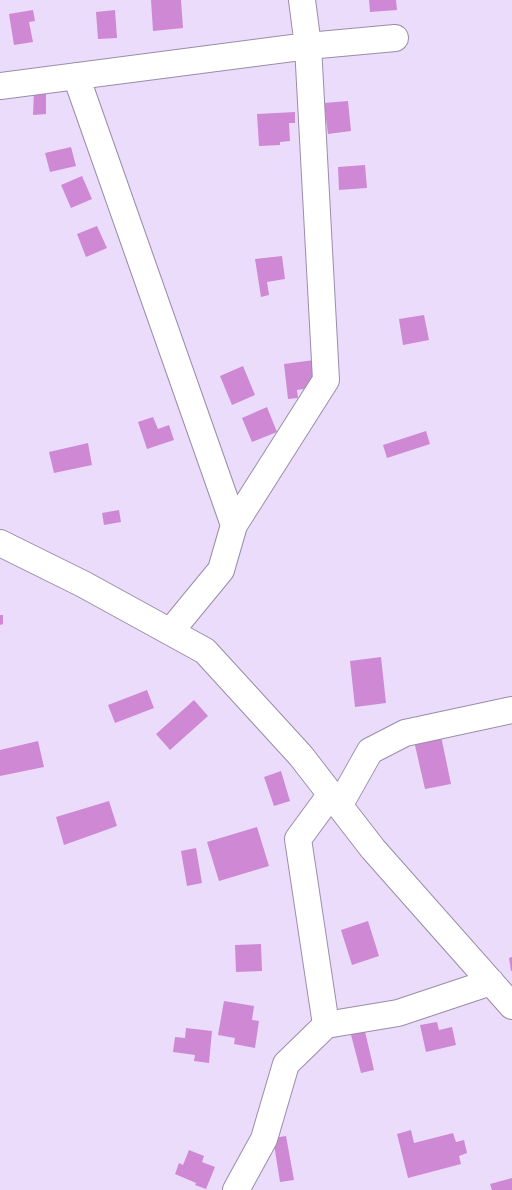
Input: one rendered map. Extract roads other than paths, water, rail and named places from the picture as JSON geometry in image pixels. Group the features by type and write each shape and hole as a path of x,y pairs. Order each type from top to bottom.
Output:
{"street":[{"path":"170,632 220,570 234,525 326,380 308,46 302,0"},
{"path":"0,86 308,46 395,38"},
{"path":"76,76 234,525"},
{"path":"0,543 83,584 205,651 300,756 373,849 512,1006"},
{"path":"326,1025 298,839 335,800 370,751 405,733 512,710"},
{"path":"236,1190 264,1139 286,1064 326,1025 398,1013 491,982"}]}
